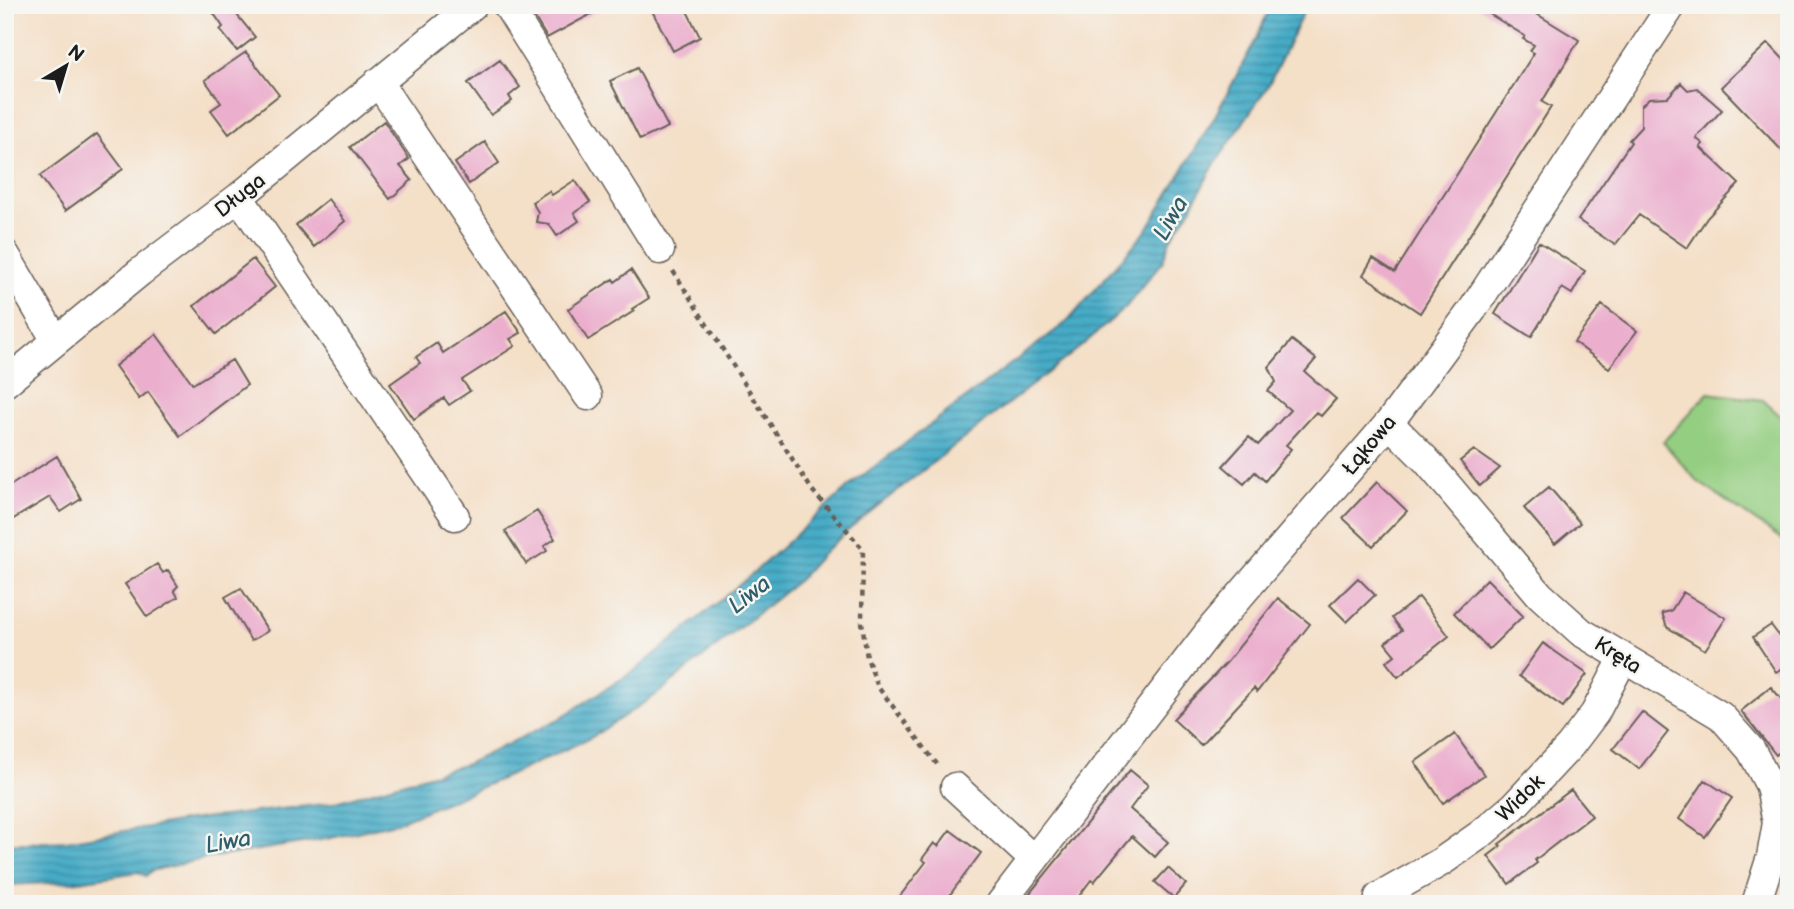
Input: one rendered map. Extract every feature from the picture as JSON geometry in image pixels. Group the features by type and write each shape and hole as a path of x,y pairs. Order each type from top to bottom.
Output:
{"street":[{"name":"Długa","path":"5,383 140,272 239,197 473,5"},
{"path":"507,5 660,250"},
{"name":"Łąkowa","path":"1000,904 1212,628 1389,423 1473,309 1671,5"},
{"path":"378,82 588,396"},
{"path":"239,197 456,516"},
{"path":"5,254 56,341"},
{"name":"Kręta","path":"1389,423 1426,460 1540,595 1581,632 1720,716 1751,750 1770,786 1777,823 1771,857 1756,904"},
{"name":"Widok","path":"1379,897 1441,862 1481,834 1514,806 1570,746 1595,713 1623,659"},
{"path":"955,787 1034,860"}],"path":[{"path":"660,250 812,491 863,549 862,622 867,658 878,687 955,787"}],"green space":[{"path":"1708,393 1763,400 1789,424 1789,544 1697,481 1663,442"}],"water":[{"name":"Liwa","path":"1271,5 1307,5 1268,86 1213,167 1170,240 1163,261 1126,307 1083,345 860,520 823,553 799,580 656,695 592,737 399,822 327,839 208,858 151,871 146,876 138,872 72,882 5,885 5,844 66,841 189,820 332,803 467,764 557,720 637,669 751,575 854,482 1068,321 1146,231 1214,118"}],"building":[{"path":"208,5 229,5 255,37 237,51 220,30 223,27"},
{"path":"527,5 608,5 547,38"},
{"path":"649,5 684,5 700,37 673,51"},
{"path":"1475,5 1522,5 1579,40 1542,102 1551,107 1420,313 1363,275 1373,258 1395,272 1534,53 1530,51 1534,45 1523,39 1525,36"},
{"path":"1768,43 1789,65 1789,158 1721,87"},
{"path":"246,52 279,95 229,134 211,110 221,103 205,80"},
{"path":"500,60 520,87 509,96 512,101 491,115 468,83"},
{"path":"637,68 668,127 640,140 610,81"},
{"path":"1681,83 1688,90 1697,88 1722,110 1696,138 1703,144 1700,147 1739,184 1707,218 1687,248 1639,215 1615,245 1578,220 1631,142 1629,140 1641,127 1641,106 1649,98 1668,97"},
{"path":"384,121 409,159 400,166 412,180 390,199 350,147"},
{"path":"97,134 123,169 65,211 40,176"},
{"path":"485,142 499,163 469,184 455,163"},
{"path":"575,180 590,202 574,213 579,221 557,236 549,224 536,222 538,212 532,202 549,191 552,195"},
{"path":"328,199 345,221 314,247 296,225"},
{"path":"1539,242 1585,271 1572,294 1562,288 1531,337 1495,314"},
{"path":"253,259 275,287 216,334 194,306"},
{"path":"631,270 649,298 632,309 634,311 588,340 568,309"},
{"path":"1602,305 1637,331 1609,368 1574,342"},
{"path":"506,311 521,333 510,339 515,346 462,380 470,391 449,405 444,398 414,419 390,384 420,363 416,357 437,343 443,353"},
{"path":"156,334 193,384 232,360 247,385 180,436 148,392 139,399 115,366"},
{"path":"1292,340 1316,359 1305,372 1336,399 1321,416 1316,412 1286,445 1291,449 1265,481 1255,472 1244,484 1223,466 1249,437 1258,445 1290,410 1268,391 1276,382 1269,367"},
{"path":"1474,450 1500,468 1480,486 1460,461"},
{"path":"57,456 81,499 61,512 50,497 5,524 5,489"},
{"path":"1377,482 1407,511 1373,546 1343,518"},
{"path":"1549,487 1580,523 1555,544 1524,508"},
{"path":"537,511 555,539 544,546 547,551 526,564 505,531"},
{"path":"157,564 163,573 168,570 178,586 174,590 178,597 147,617 125,584"},
{"path":"1358,578 1375,595 1347,622 1330,605"},
{"path":"1487,579 1523,616 1489,649 1454,613"},
{"path":"241,588 268,631 251,641 225,597"},
{"path":"1683,592 1726,618 1705,650 1667,627 1662,613 1671,611"},
{"path":"1419,597 1449,636 1398,677 1386,662 1395,655 1385,643 1402,630 1392,618"},
{"path":"1278,598 1310,624 1257,692 1254,688 1201,745 1173,719 1227,662"},
{"path":"1771,625 1780,637 1789,632 1789,664 1776,672 1753,637"},
{"path":"1543,643 1587,674 1563,707 1519,676"},
{"path":"1771,687 1789,708 1789,744 1776,755 1741,711"},
{"path":"1642,712 1668,732 1639,769 1613,749"},
{"path":"1455,734 1484,775 1443,803 1415,762"},
{"path":"1130,770 1148,785 1130,809 1168,842 1155,857 1132,836 1094,882 1091,880 1073,904 1021,904"},
{"path":"1705,780 1732,798 1705,837 1679,819"},
{"path":"1571,790 1592,816 1509,884 1488,856 1501,846 1499,844"},
{"path":"950,830 981,853 943,904 894,904 926,862 922,859 934,843 938,846"},
{"path":"1168,868 1186,884 1174,898 1155,882"}]}
